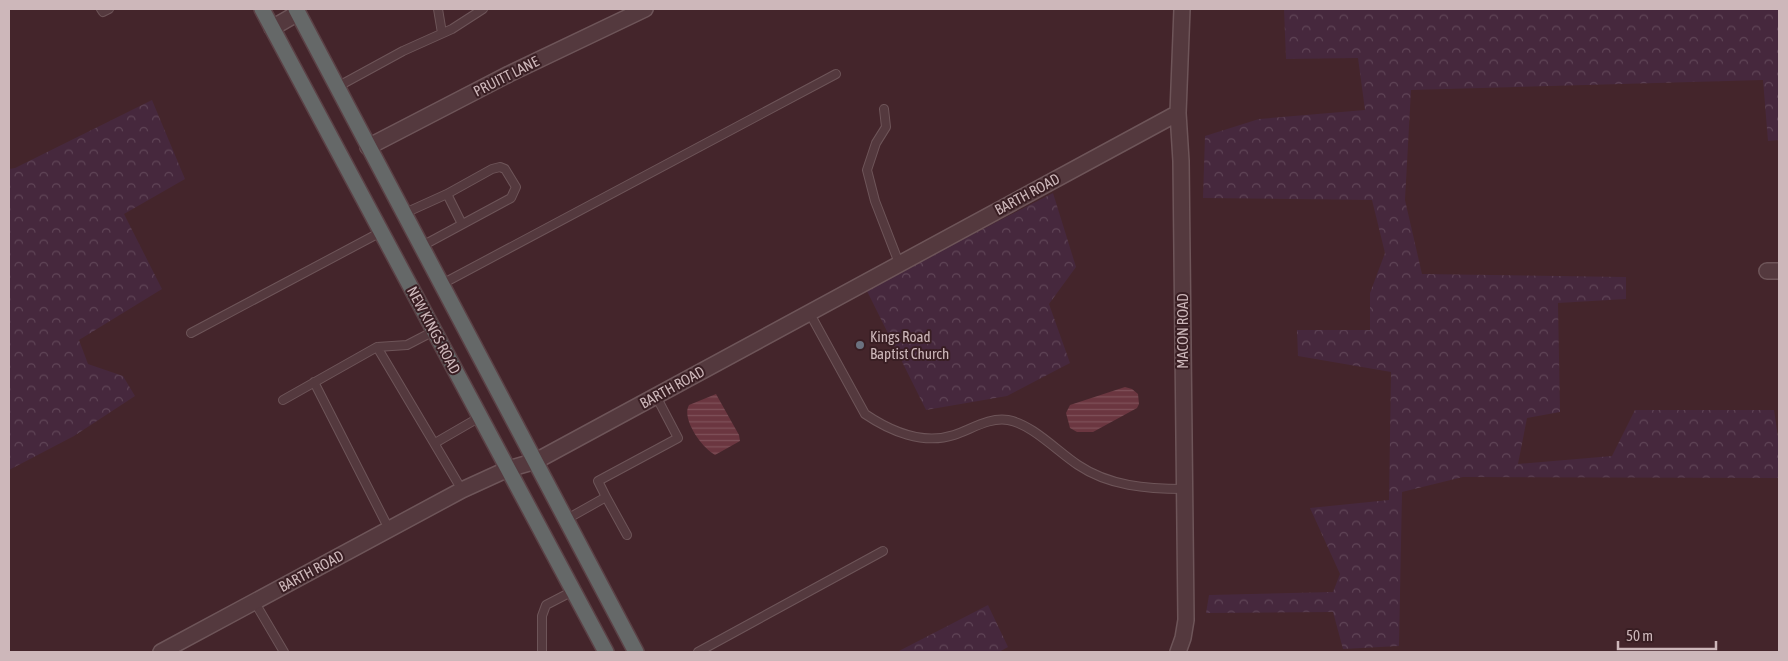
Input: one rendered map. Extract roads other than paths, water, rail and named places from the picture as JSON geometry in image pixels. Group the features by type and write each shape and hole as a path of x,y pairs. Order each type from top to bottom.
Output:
{"highway":[{"name":"NEW KINGS ROAD","path":"262,9 606,652"},
{"name":"NEW KINGS ROAD","path":"297,11 636,652"}],"street":[{"name":"PRUITT LANE","path":"368,147 508,74 645,9"},
{"name":"MACON ROAD","path":"1178,652 1186,620 1181,160 1178,113 1182,9"},
{"path":"272,28 297,11"},
{"name":"BARTH ROAD","path":"161,652 462,490 508,469 536,461 1178,113"}],"lane":[{"path":"101,9 103,12 109,9"},
{"path":"438,9 442,33"},
{"path":"337,87 403,51 442,33 483,9"},
{"path":"442,284 836,74"},
{"path":"884,109 886,127 876,143 867,170 875,201 899,263"},
{"path":"405,213 500,167 505,169 516,187 511,198 422,246"},
{"path":"447,194 462,224"},
{"path":"191,333 382,232"},
{"path":"809,312 865,414 902,433 936,438 954,435 994,420 1007,420 1020,423 1079,466 1100,476 1150,488 1184,489"},
{"path":"283,400 377,347 407,345 434,331"},
{"path":"377,347 462,490"},
{"path":"314,382 389,529"},
{"path":"627,535 598,481 678,438 656,396"},
{"path":"434,443 480,417"},
{"path":"567,519 606,497"},
{"path":"698,652 883,551"},
{"path":"542,652 542,616 546,605 573,591"},
{"path":"254,601 284,652"}],"place":[{"name":"Kings Road Baptist Church","path":"860,345"}]}
